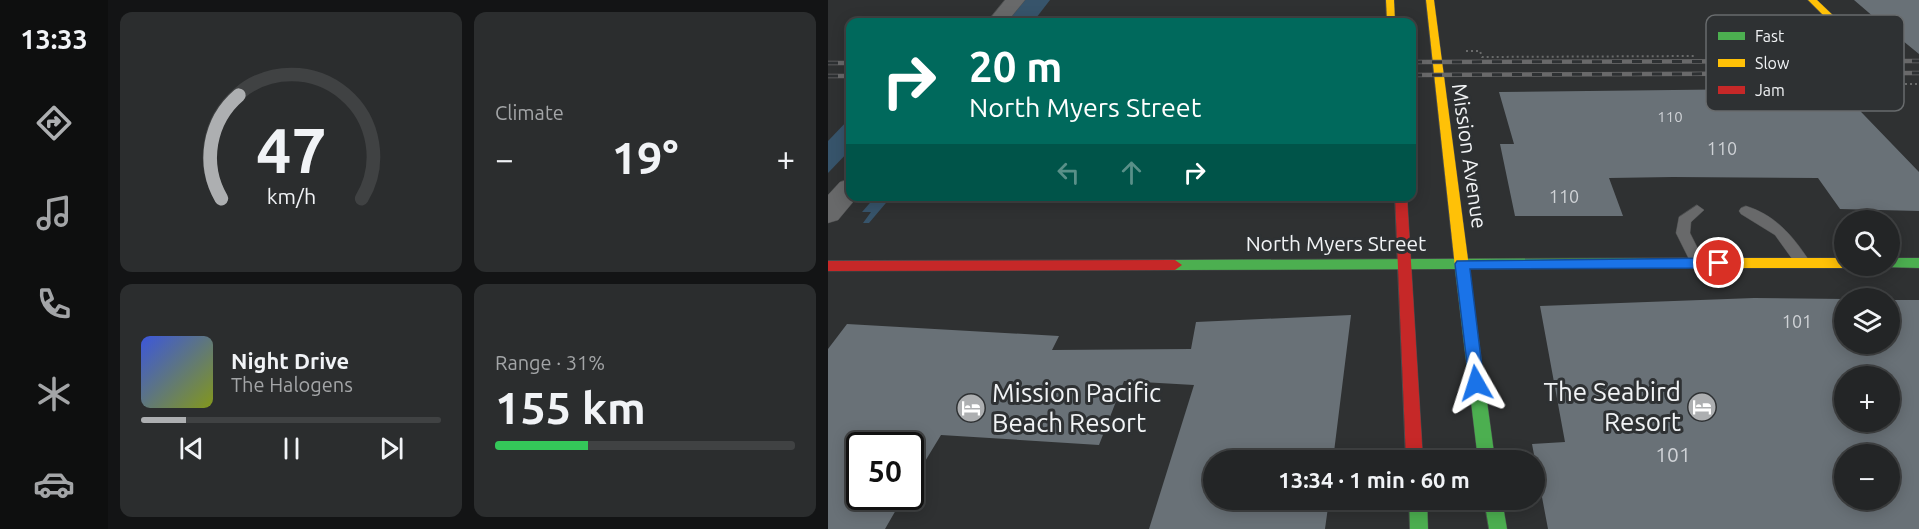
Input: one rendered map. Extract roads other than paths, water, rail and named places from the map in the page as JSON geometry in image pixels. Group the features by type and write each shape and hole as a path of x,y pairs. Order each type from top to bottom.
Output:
{"main road":[{"path":"1390,0 1391,18"},
{"name":"Mission Avenue","path":"1430,0 1437,75 1486,450"},
{"path":"1812,0 1828,15"},
{"path":"1401,201 1414,450"},
{"name":"North Myers Street","path":"828,266 1834,263"},
{"path":"1900,263 1919,263"},
{"path":"1418,510 1419,529"},
{"path":"1495,510 1498,529"}],"street":[{"path":"1000,18 1015,0"},
{"path":"828,213 846,193"}],"lane":[{"path":"1696,210 1684,220 1683,233 1698,263"},
{"path":"1746,211 1778,227 1803,263"}],"railway":[{"path":"1416,62 1706,61"},
{"path":"1904,61 1919,61"},
{"path":"828,63 846,63"},
{"path":"1904,73 1919,73"},
{"path":"1416,75 1706,74"},
{"path":"828,76 846,76"}],"place":[{"name":"The Seabird Resort","path":"1702,407"},
{"name":"Mission Pacific Beach Resort","path":"971,408"}]}
